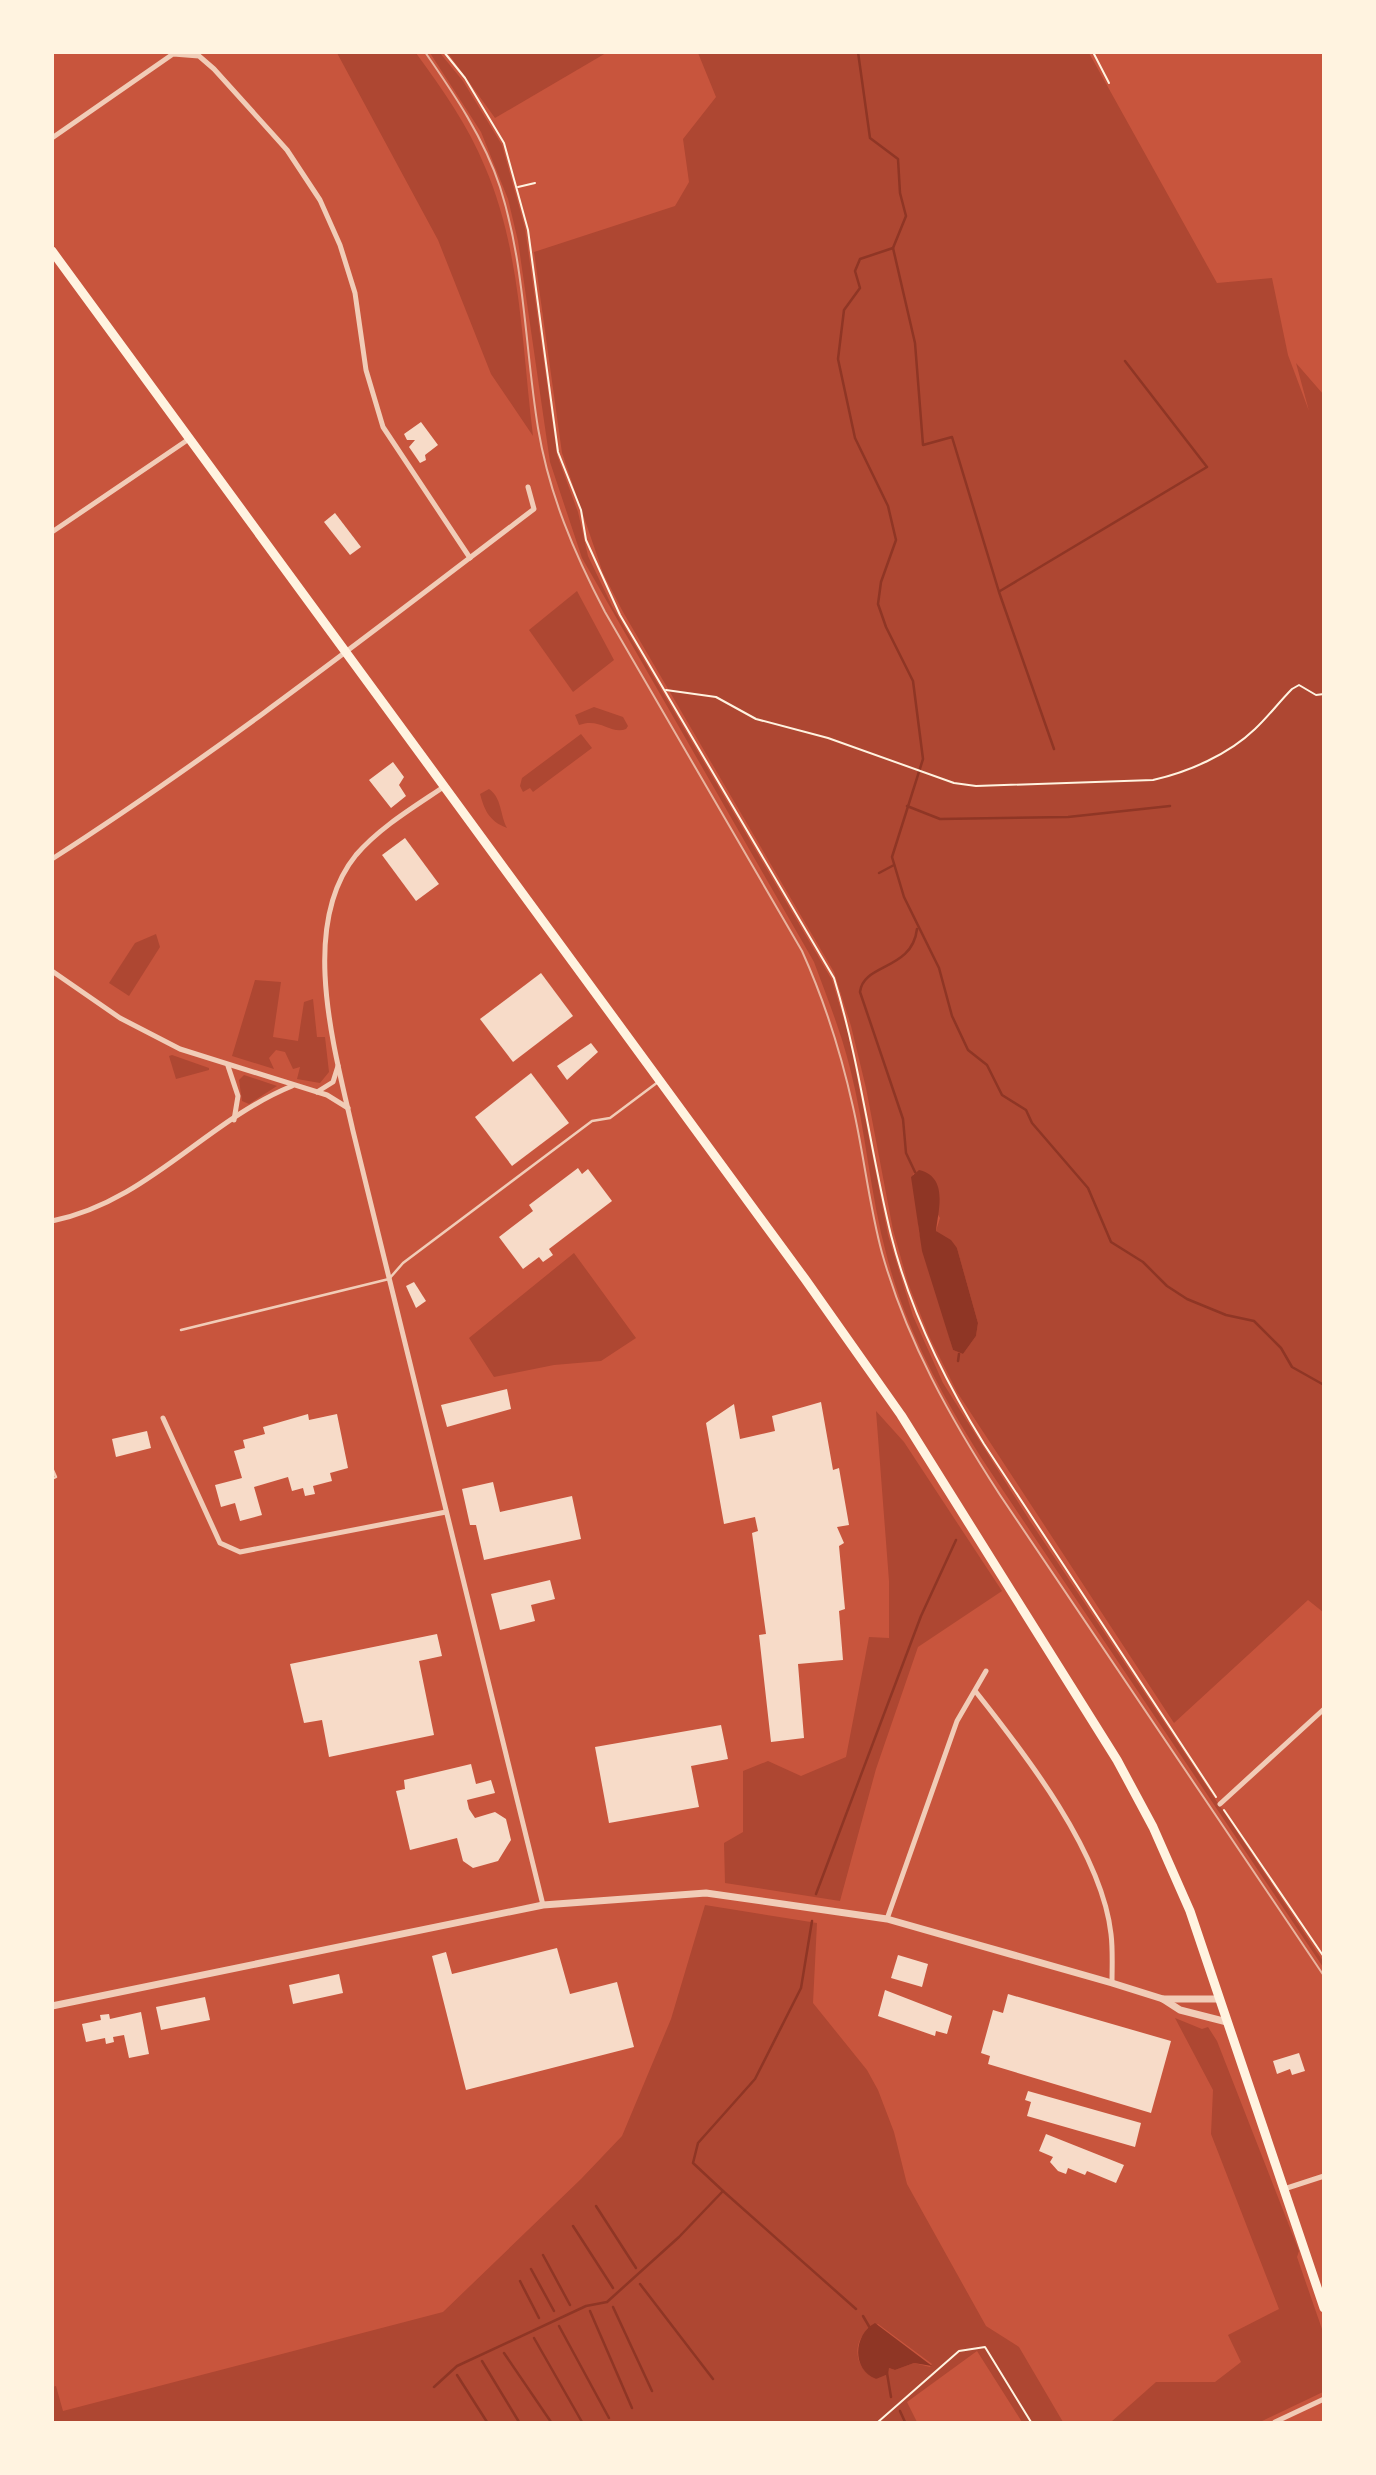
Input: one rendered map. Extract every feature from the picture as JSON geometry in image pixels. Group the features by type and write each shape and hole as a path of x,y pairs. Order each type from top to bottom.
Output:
{"main road":[{"path":"52,251 662,1080 901,1415 1117,1760 1181,1887 1324,2308"}],"street":[{"path":"52,138 173,54 199,56 256,113 287,150 320,200 340,245 353,287 370,389 383,427 470,558"},
{"path":"52,533 189,439"},
{"path":"52,859 117,817 345,652 534,509 528,486"},
{"path":"445,786 372,838 354,857 341,881 324,939 326,982 338,1066 542,1905"},
{"path":"52,971 139,1028 180,1049 317,1093 348,1108"},
{"path":"228,1066 238,1096 234,1120"},
{"path":"317,1093 333,1082 338,1066"},
{"path":"52,1221 76,1216 115,1200 276,1093 293,1086"},
{"path":"163,1418 220,1543 240,1552 446,1512"},
{"path":"887,1919 957,1721 986,1671"},
{"path":"976,1692 1044,1785 1085,1856 1102,1896 1111,1933 1112,1983"},
{"path":"1220,1804 1324,1709"},
{"path":"52,2006 542,1905 706,1894 887,1919 1112,1983 1163,1999 1180,2010 1228,2024"},
{"path":"1163,1999 1220,2000"},
{"path":"1284,2189 1324,2176"},
{"path":"1275,2423 1324,2399"}],"lane":[{"path":"181,1330 389,1279 403,1263 592,1121 610,1118 662,1080"},
{"path":"52,1468 56,1477 52,1479"}],"path":[{"path":"444,52 466,78 504,143 528,230 558,452 581,510 586,540 620,615 834,978 855,1049 891,1235 908,1291 951,1392 1220,1804 1324,1957"},
{"path":"1093,52 1108,83"},
{"path":"517,188 535,183"},
{"path":"665,690 716,697 756,719 828,738 954,783 976,786 1153,780 1181,773 1225,751 1253,731 1298,685 1315,695 1324,694"},
{"path":"877,2423 959,2351 985,2347 1031,2423"}],"shaded area":[{"path":"337,53 416,53 471,137 497,199 513,265 533,436 491,374 438,240"},
{"path":"430,53 440,53 463,81 502,145 525,228 557,455 578,512 588,556 612,606 832,980 849,1037 888,1235 913,1316 943,1383 1030,1521 1323,1961 1323,1967 988,1468 929,1367 905,1313 887,1257 855,1091 834,1015 814,962 582,558 550,462 518,241 508,199 481,132"},
{"path":"448,53 606,53 495,118"},
{"path":"698,53 1089,53 1217,283 1272,278 1288,355 1309,411 1296,363 1323,394 1323,1612 1308,1600 1174,1723 957,1392 929,1336 908,1283 893,1230 866,1088 834,972 623,612 603,573 562,453 534,252 675,206 689,182 683,139 716,97","holes":["913,1173 940,1218 936,1231 957,1248 978,1323 976,1336 963,1354 953,1350 919,1232"]},
{"path":"577,591 614,660 573,692 529,630"},
{"path":"594,707 623,717 628,726 626,729 615,730 593,723 579,725 575,715"},
{"path":"581,734 592,748 533,792 530,788 523,792 520,786 522,778"},
{"path":"489,789 499,802 507,828 495,822 485,809 480,794"},
{"path":"156,934 160,947 129,996 109,983 135,943"},
{"path":"255,980 281,982 273,1037 298,1041 304,1002 313,999 317,1037 325,1037 329,1072 320,1083 297,1079 300,1067 293,1069 285,1052 276,1050 269,1058 274,1069 232,1056"},
{"path":"169,1056 209,1070 176,1079"},
{"path":"244,1075 277,1086 249,1104 242,1101 239,1080"},
{"path":"919,1170 935,1180 938,1187 940,1196 936,1231 951,1240 957,1248 978,1323 976,1336 963,1354 953,1350 922,1251 911,1177"},
{"path":"574,1253 636,1338 601,1361 554,1365 494,1377 469,1338"},
{"path":"876,1411 904,1442 1002,1591 918,1647 876,1769 840,1901 725,1883 724,1843 743,1832 743,1771 768,1761 801,1776 846,1757 869,1637 889,1638 889,1581"},
{"path":"705,1905 817,1923 813,2003 867,2070 878,2090 894,2132 907,2184 986,2326 1019,2347 1063,2422 1022,2422 977,2351 907,2402 917,2422 53,2422 52,2387 56,2386 63,2411 443,2312 622,2136 671,2019","holes":["878,2324 932,2364 930,2367 914,2363 895,2370 889,2368 876,2379 862,2368 858,2346 863,2335"]},
{"path":"1175,2018 1202,2029 1208,2027 1217,2041 1299,2251 1297,2257 1323,2332 1323,2392 1260,2422 1111,2422 1156,2382 1215,2382 1241,2362 1228,2335 1279,2309 1211,2134 1213,2090"},
{"path":"875,2323 932,2366 914,2363 895,2370 889,2368 888,2374 876,2379 868,2375 859,2360 859,2344 868,2328"}],"building":[{"path":"421,422 438,445 425,455 426,460 420,463 409,447 415,440 407,440 404,434"},
{"path":"335,513 361,547 350,555 324,522"},
{"path":"393,762 404,777 399,785 406,796 391,808 369,780"},
{"path":"405,838 439,884 416,901 382,855"},
{"path":"541,973 573,1016 513,1062 480,1019"},
{"path":"591,1043 598,1052 567,1080 557,1066"},
{"path":"531,1073 569,1123 512,1166 475,1117"},
{"path":"578,1168 582,1174 588,1169 612,1201 549,1249 553,1255 543,1262 539,1257 523,1269 499,1237 533,1211 529,1205"},
{"path":"414,1282 426,1301 416,1308 406,1286"},
{"path":"507,1389 511,1409 447,1427 441,1405"},
{"path":"821,1402 833,1470 839,1468 849,1525 837,1527 844,1543 839,1546 845,1609 839,1611 843,1660 798,1664 804,1738 771,1742 759,1635 766,1634 752,1533 758,1531 755,1517 724,1524 706,1423 734,1404 740,1439 775,1431 772,1416"},
{"path":"308,1414 309,1420 337,1414 348,1468 330,1473 332,1481 313,1486 315,1494 305,1496 303,1488 292,1491 288,1477 254,1487 262,1515 240,1521 235,1503 221,1507 215,1485 242,1478 234,1451 245,1448 243,1440 265,1434 263,1427"},
{"path":"147,1431 151,1448 116,1457 112,1439"},
{"path":"493,1482 500,1512 572,1496 581,1539 484,1560 476,1525 470,1525 462,1489"},
{"path":"550,1580 555,1599 531,1605 535,1621 500,1630 491,1594"},
{"path":"437,1634 442,1656 419,1661 434,1735 329,1757 322,1720 304,1723 290,1664"},
{"path":"721,1725 728,1759 691,1766 699,1807 609,1823 595,1747"},
{"path":"471,1764 476,1784 491,1780 495,1793 467,1800 469,1809 475,1818 495,1812 506,1819 511,1840 498,1861 473,1868 463,1861 457,1838 410,1850 396,1791 405,1789 404,1780"},
{"path":"557,1948 570,1994 617,1982 634,2047 466,2090 432,1956 446,1952 452,1974"},
{"path":"898,1955 928,1964 922,1987 891,1978"},
{"path":"339,1974 343,1993 293,2004 289,1985"},
{"path":"885,1990 952,2016 947,2034 936,2031 935,2036 878,2016"},
{"path":"1008,1994 1171,2041 1151,2113 988,2064 990,2056 981,2053 993,2010 1003,2013"},
{"path":"205,1997 210,2020 161,2030 156,2007"},
{"path":"141,2012 149,2054 129,2058 124,2035 113,2037 114,2042 106,2044 105,2038 86,2042 82,2024 101,2020 100,2015 109,2014 110,2019"},
{"path":"1299,2053 1305,2071 1292,2075 1290,2069 1277,2074 1273,2061"},
{"path":"1028,2091 1141,2123 1135,2147 1027,2116 1031,2102 1025,2100"},
{"path":"1046,2134 1124,2165 1116,2183 1087,2171 1085,2175 1068,2168 1066,2174 1058,2171 1050,2162 1053,2157 1039,2151"}],"waterway":[{"path":"858,52 870,138 898,159 900,193 906,216 893,248 860,259 855,271 860,288 844,310 838,359 855,438 888,506 896,540 881,582 878,604 886,627 913,681 923,759 892,857 904,897 939,968 952,1016 968,1050 987,1065 1002,1095 1026,1110 1032,1123 1088,1188 1111,1242 1143,1262 1167,1286 1187,1299 1226,1315 1254,1321 1281,1348 1292,1367 1324,1385"},
{"path":"893,248 915,343 923,445 952,437 999,592 1054,749"},
{"path":"1000,591 1207,467 1125,361"},
{"path":"907,806 940,819 1068,817 1170,806"},
{"path":"879,873 894,865"},
{"path":"915,1172 906,1153 903,1119 860,992 869,976 898,960 906,952 913,943 917,929"},
{"path":"958,1361 959,1354"},
{"path":"816,1894 921,1616 956,1540"},
{"path":"434,2387 457,2366 586,2306 607,2302 679,2237 723,2191 693,2163 698,2143 755,2079 801,1988 812,1921"},
{"path":"723,2191 856,2309"},
{"path":"596,2206 636,2268"},
{"path":"573,2226 613,2288"},
{"path":"543,2255 570,2305"},
{"path":"531,2269 554,2311"},
{"path":"520,2281 539,2318"},
{"path":"640,2284 713,2379"},
{"path":"613,2307 652,2391"},
{"path":"590,2311 632,2408"},
{"path":"863,2316 870,2328"},
{"path":"559,2326 609,2418"},
{"path":"534,2338 582,2422"},
{"path":"504,2353 551,2422"},
{"path":"482,2361 519,2422"},
{"path":"887,2373 891,2397"},
{"path":"457,2375 487,2422"},
{"path":"900,2411 905,2422"}],"tram line":[{"path":"425,52 477,134 500,187 520,276 538,428 564,523 605,612 802,951 832,1028 857,1125 882,1253 917,1348 947,1408 1000,1495 1324,1976"}]}
